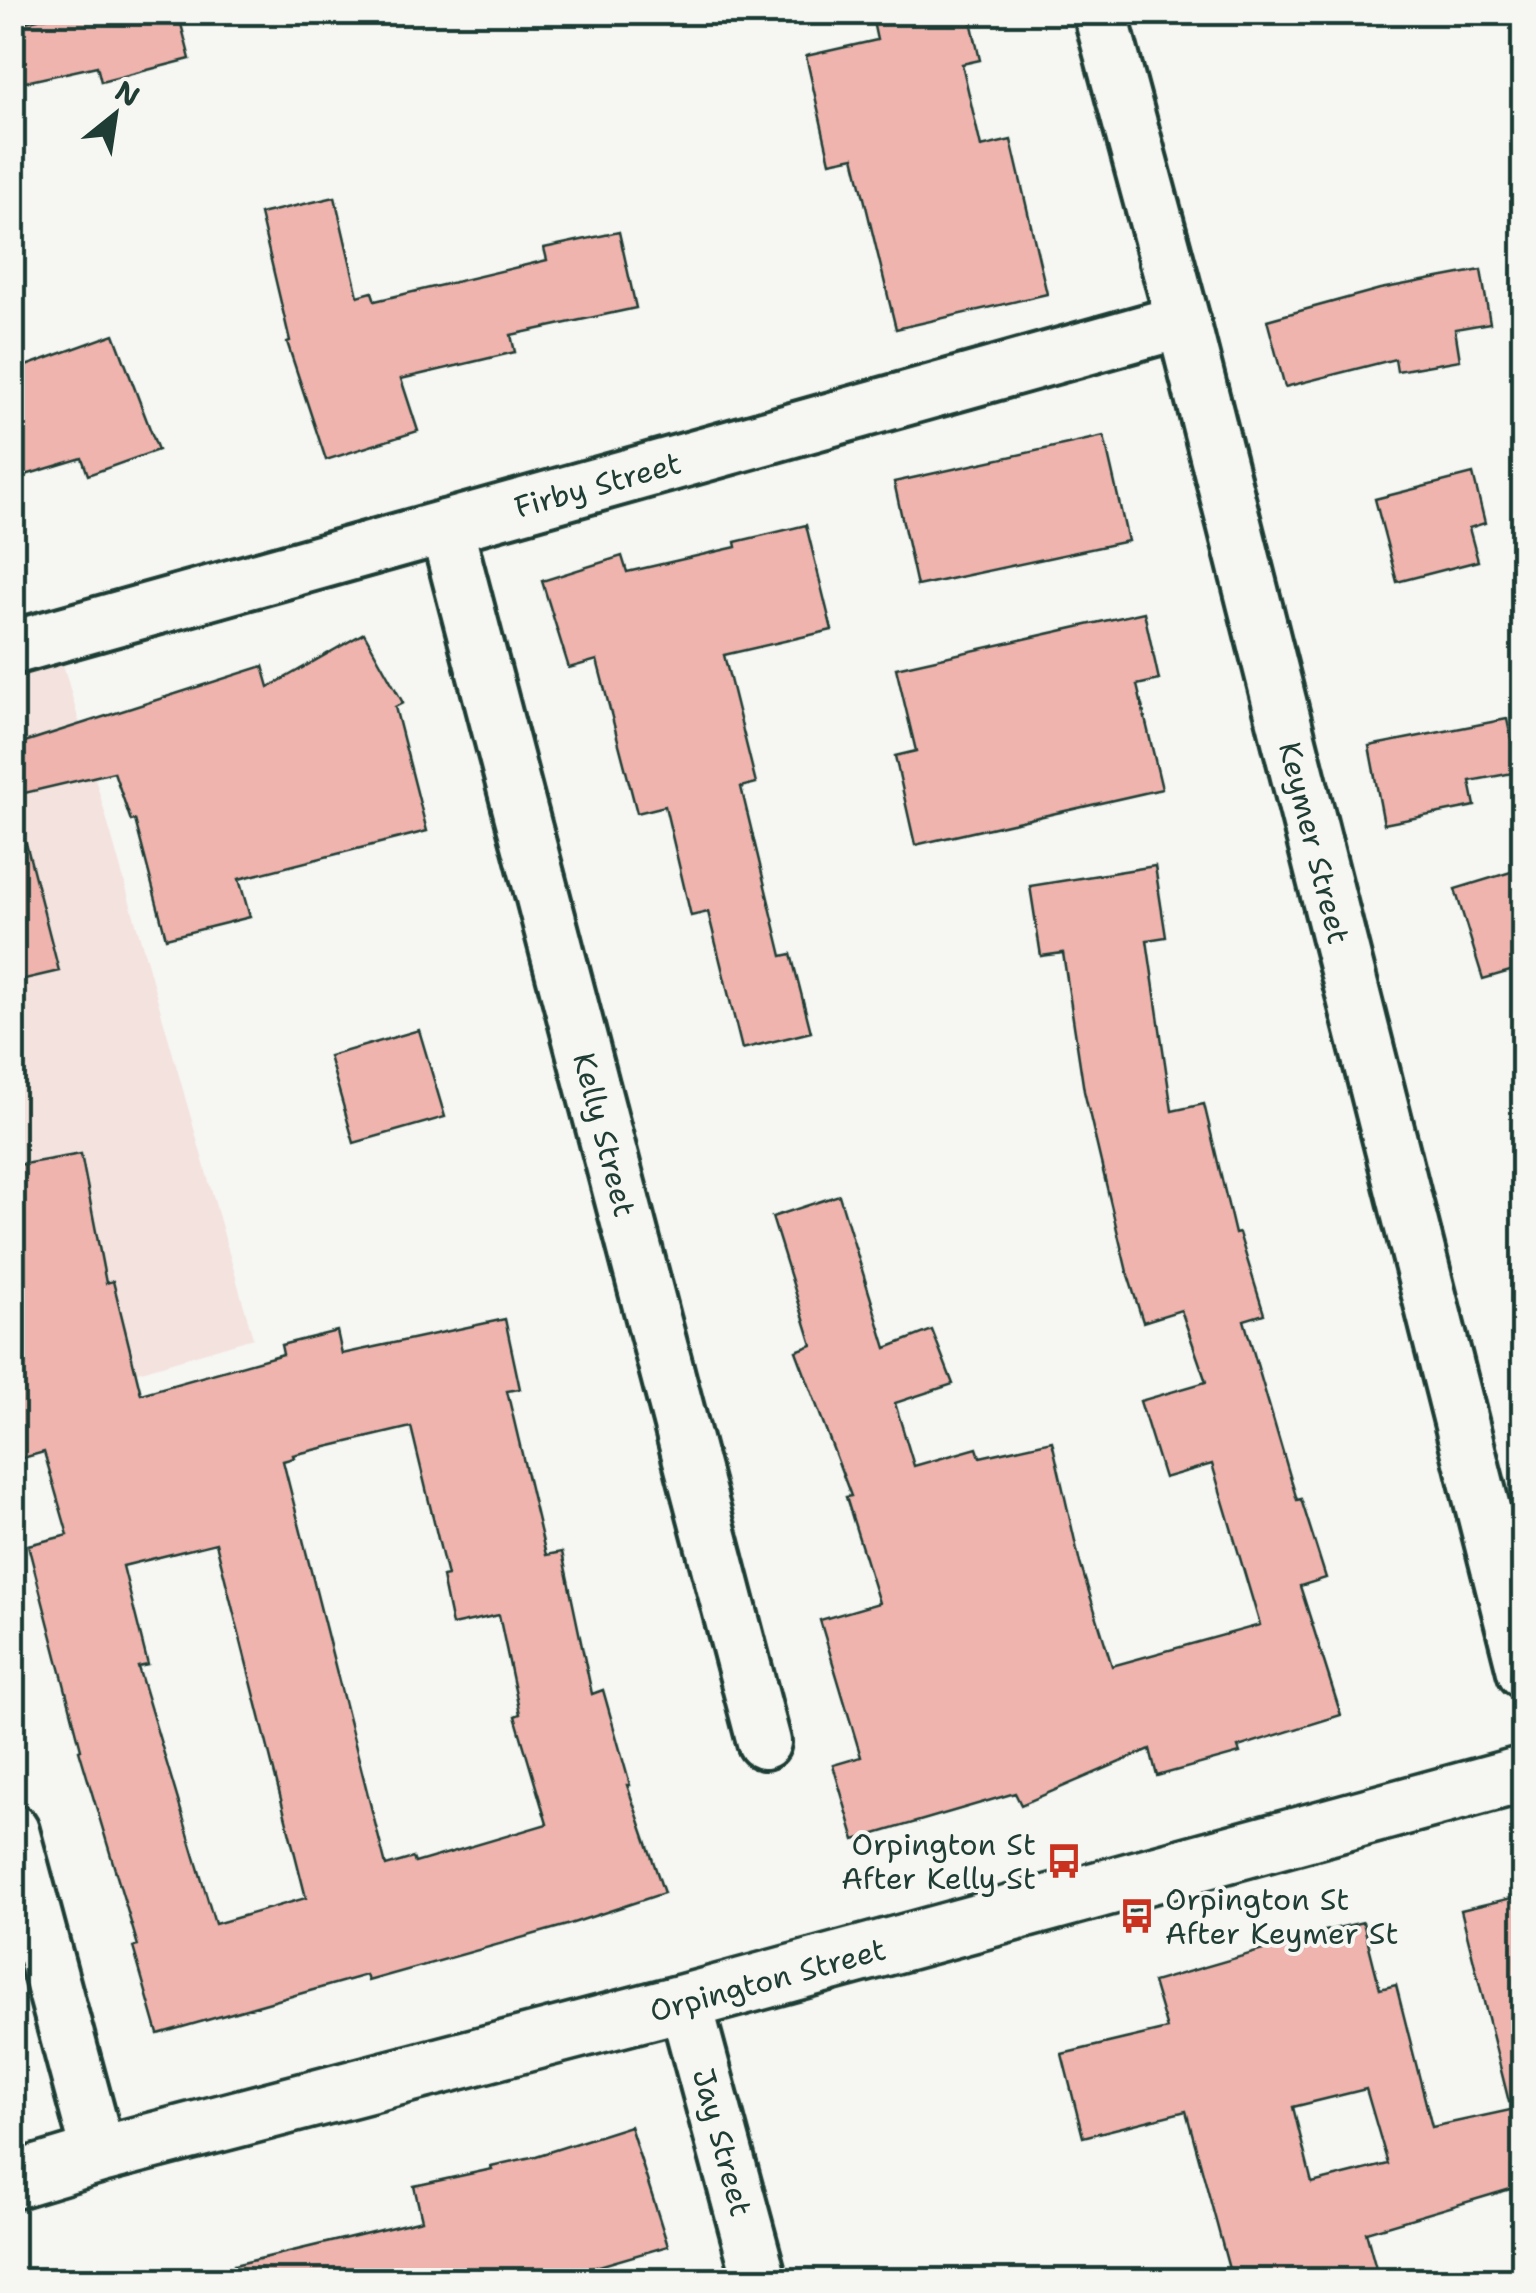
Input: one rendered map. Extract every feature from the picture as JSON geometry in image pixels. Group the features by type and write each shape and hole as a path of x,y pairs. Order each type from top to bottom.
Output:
{"street":[{"name":"Keymer Street","path":"1100,12 1183,321 1524,1671"},
{"name":"Firby Street","path":"12,648 1183,321"},
{"name":"Kelly Street","path":"446,526 764,1742"},
{"name":"Orpington Street","path":"12,2181 1524,1774"},
{"path":"12,1831 99,2155"},
{"name":"Jay Street","path":"685,2002 760,2280"}],"shaded area":[{"path":"55,636 253,1338 13,1409 13,648"}],"building":[{"path":"69,12 178,12 190,59 101,82 97,66 12,85 12,25"},
{"path":"871,12 969,12 980,60 962,64 981,147 1011,140 1047,294 896,329 854,157 830,162 806,56 877,40"},
{"path":"335,197 358,296 372,292 375,301 547,260 544,248 619,232 636,308 511,335 515,352 401,379 418,431 326,460 287,342 290,341 260,214"},
{"path":"1481,270 1490,323 1455,329 1460,360 1397,371 1395,359 1285,387 1267,320 1380,289"},
{"path":"114,334 158,450 88,475 82,458 12,479 12,371"},
{"path":"1104,436 1128,541 917,586 894,482"},
{"path":"1473,474 1485,523 1469,528 1478,561 1397,582 1375,499"},
{"path":"806,525 832,630 724,655 756,783 741,787 782,956 791,954 811,1032 742,1049 708,912 691,916 665,806 637,813 597,660 569,668 542,581 622,556 627,572 736,547 735,542"},
{"path":"1144,612 1159,680 1137,685 1162,789 915,845 895,756 916,751 896,668"},
{"path":"364,633 403,703 395,707 427,831 239,879 250,917 166,938 135,820 131,821 114,772 12,796 12,746 263,666 269,687"},
{"path":"1507,719 1518,772 1470,781 1475,806 1384,824 1369,746"},
{"path":"26,843 59,971 12,982 12,845"},
{"path":"1155,866 1166,937 1147,940 1172,1111 1204,1104 1235,1234 1239,1233 1264,1314 1244,1320 1297,1500 1301,1499 1326,1578 1300,1586 1341,1715 1238,1747 1240,1753 1157,1776 1150,1749 1021,1805 1015,1793 855,1840 833,1765 861,1757 820,1620 879,1603 846,1497 851,1496 796,1351 812,1345 772,1217 839,1195 886,1348 932,1330 953,1384 895,1403 914,1466 977,1448 980,1457 1052,1441 1080,1563 1112,1666 1260,1625 1212,1464 1164,1478 1140,1401 1206,1382 1181,1310 1143,1322 1127,1272 1084,1091 1063,953 1041,956 1030,886"},
{"path":"1524,868 1524,967 1483,979 1455,889"},
{"path":"419,1030 445,1117 354,1143 329,1056"},
{"path":"81,1154 106,1283 113,1281 141,1394 283,1354 281,1345 337,1331 342,1354 505,1319 520,1389 507,1391 546,1555 562,1552 592,1694 603,1690 627,1785 664,1893 567,1925 368,1981 366,1975 158,2034 133,1947 138,1946 79,1750 28,1545 68,1535 44,1452 12,1461 12,1166","holes":["411,1427 447,1576 442,1577 452,1625 499,1615 520,1714 515,1716 547,1824 415,1863 413,1858 386,1866 283,1461 294,1458 293,1455","216,1543 306,1898 215,1924 138,1667 148,1665 123,1566"]},
{"path":"1524,1895 1524,2100 1509,2102 1461,1910"},
{"path":"1363,1922 1380,1989 1396,1985 1432,2127 1524,2107 1524,2185 1366,2232 1379,2280 1232,2280 1186,2111 1083,2137 1062,2054 1167,2029 1153,1982 1284,1944 1283,1941","holes":["1366,2089 1388,2164 1312,2183 1293,2107"]},
{"path":"630,2126 668,2246 551,2280 236,2280 234,2265 422,2220 414,2186 492,2169 491,2166"}],"place":[{"name":"Orpington St After Kelly St","path":"1064,1861"},
{"name":"Orpington St After Keymer St","path":"1137,1916"}]}
